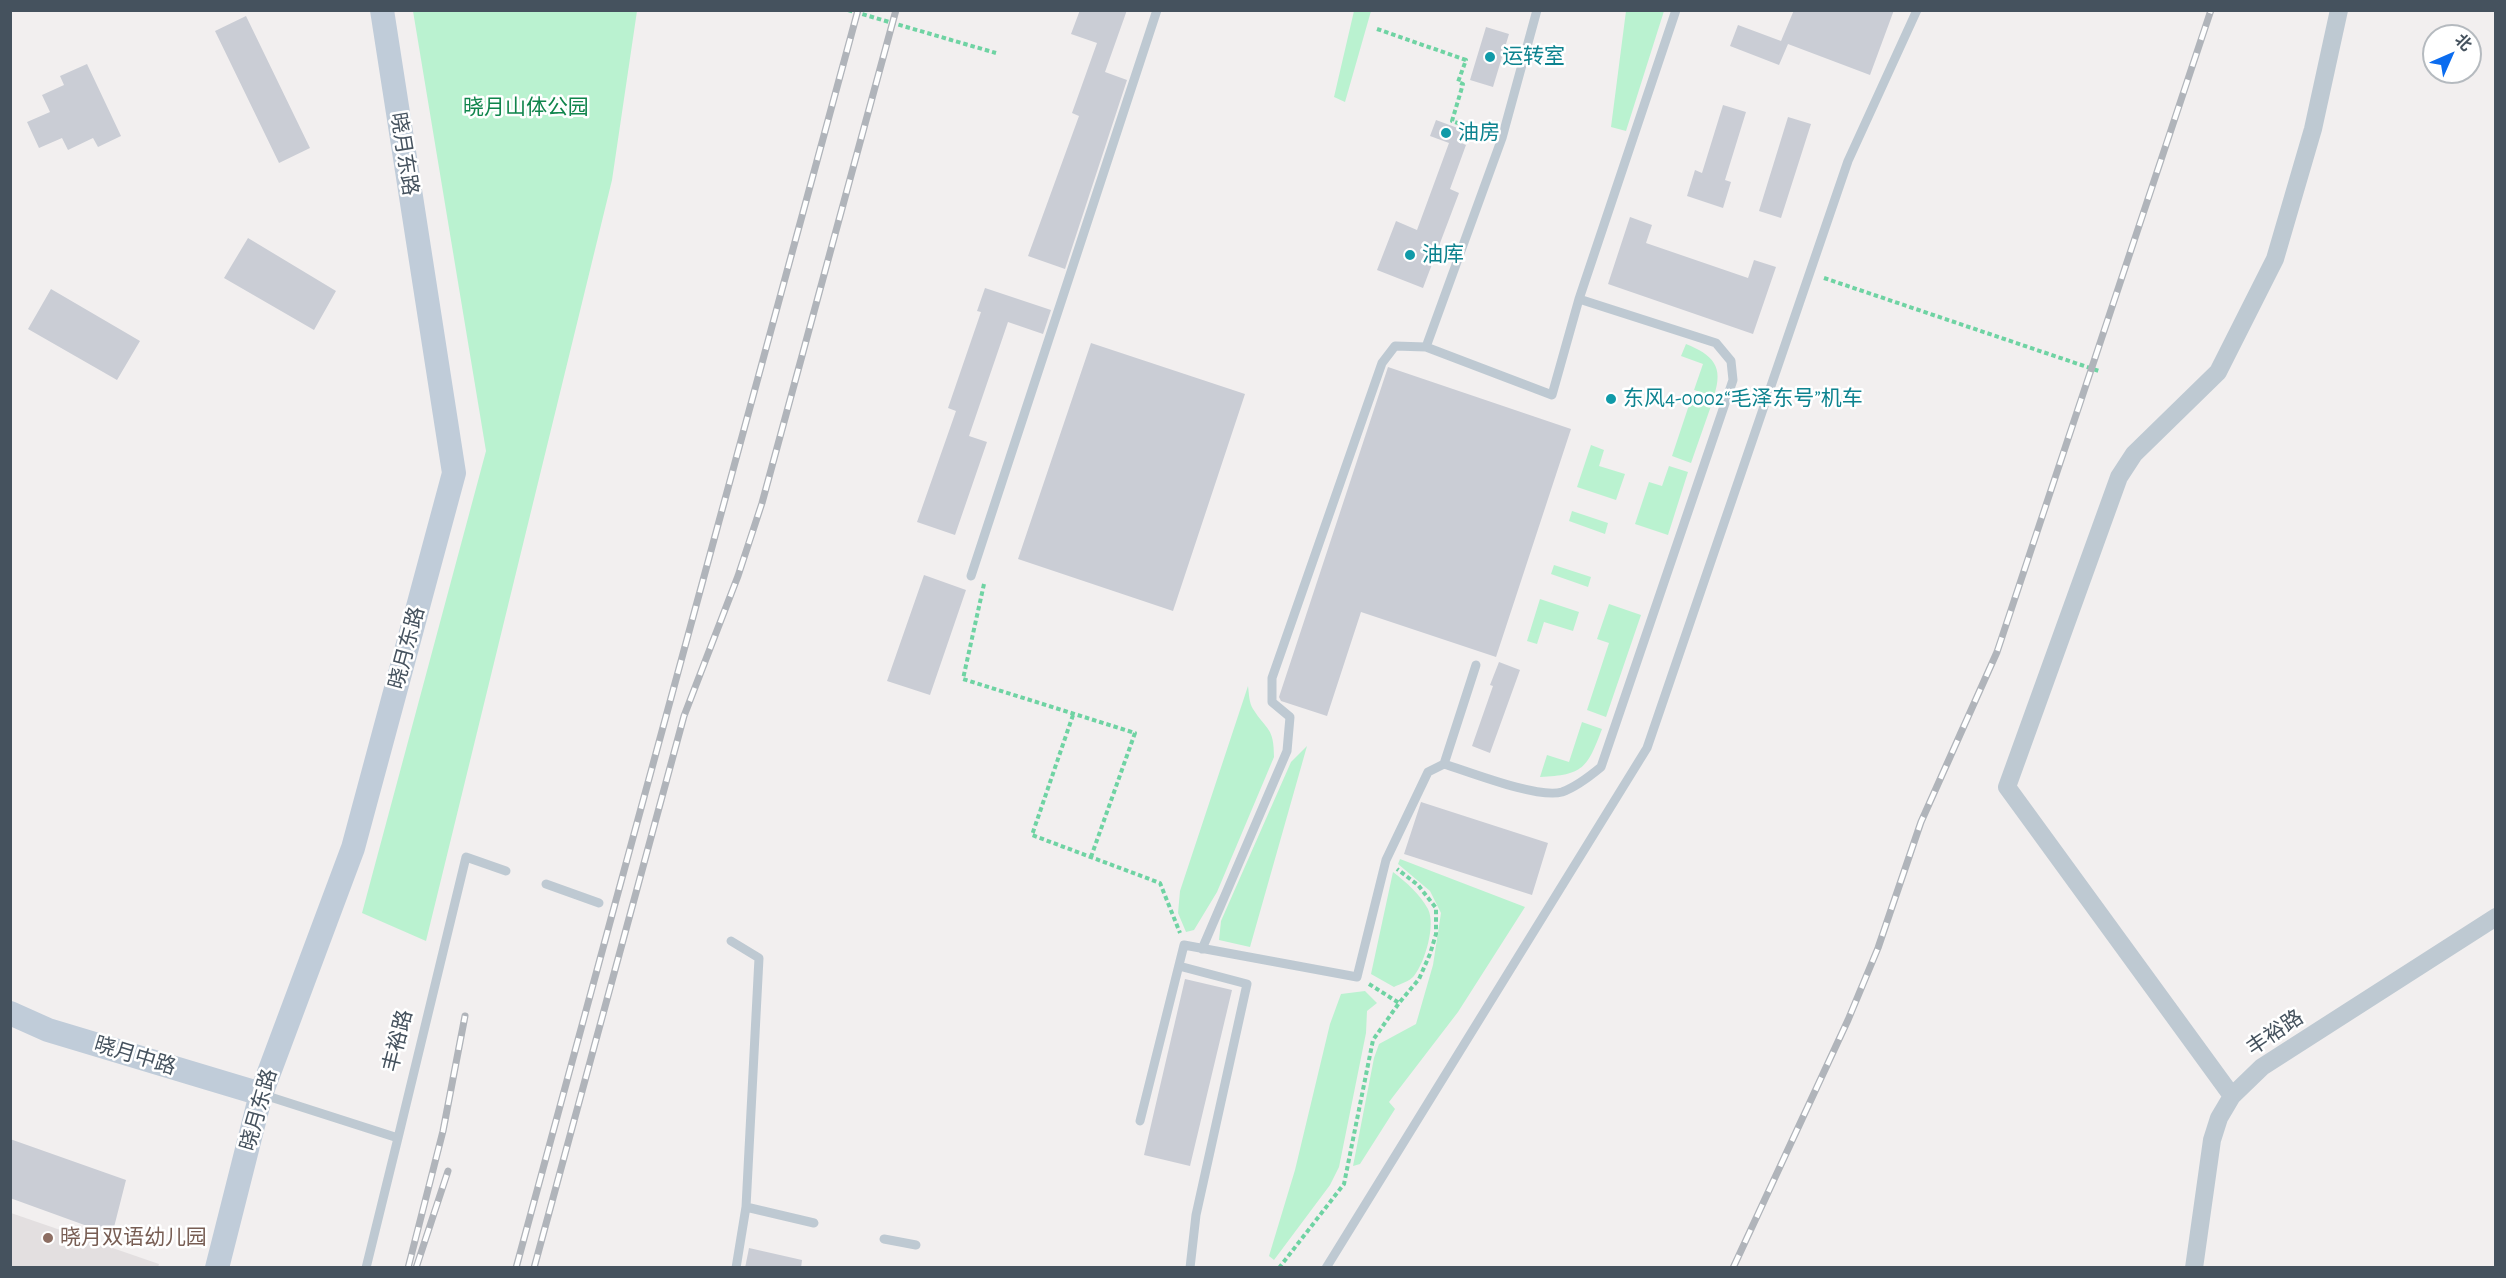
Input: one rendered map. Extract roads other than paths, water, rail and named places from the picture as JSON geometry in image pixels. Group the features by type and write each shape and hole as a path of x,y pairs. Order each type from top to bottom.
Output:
{"street":[{"name":"晓月东路","path":"217,1268 261,1094 353,848 454,473 382,10"},
{"path":"2232,1096 2007,787 2119,477 2134,454 2218,372 2275,259 2313,129 2339,10"},
{"name":"丰裕路","path":"2194,1268 2212,1140 2219,1118 2232,1096 2262,1067 2496,917"},
{"name":"晓月中路","path":"10,1013 48,1030 261,1094"}],"lane":[{"path":"971,576 1157,10"},
{"path":"1426,347 1502,138 1537,10"},
{"path":"1202,949 1287,751 1290,717 1272,702 1272,678 1382,363 1395,346 1426,347 1552,395 1579,299 1676,10"},
{"path":"1326,1268 1647,748 1848,161 1917,10"},
{"path":"1140,1121 1184,945 1357,977 1386,860 1428,772 1444,764 1537,793 1560,793 1588,779 1601,767 1733,380 1731,361 1716,343 1579,299"},
{"path":"1444,764 1476,665"},
{"name":"丰裕路","path":"398,1138 466,857 506,870"},
{"path":"546,884 599,903"},
{"path":"731,941 759,958 747,1207 736,1268"},
{"path":"1179,966 1247,984 1196,1215 1190,1268"},
{"path":"261,1094 398,1138 366,1268"},
{"path":"747,1207 814,1223"},
{"path":"884,1239 916,1245"}],"railway":[{"path":"516,1268 858,10"},
{"path":"534,1268 684,716 738,576 762,503 896,10"},
{"path":"1733,1268 1848,1020 1878,948 1921,822 1997,652 2211,10"},
{"path":"408,1268 443,1131 465,1016"},
{"path":"416,1268 448,1171"}],"place":[{"name":"运转室","path":"1490,57"},
{"name":"油房","path":"1446,133"},
{"name":"油库","path":"1410,255"},
{"name":"东风4-0002“毛泽东号”机车","path":"1611,399"},
{"name":"晓月双语幼儿园","path":"48,1238"}],"park label":[{"name":"晓月山体公园","path":"526,108"}]}
